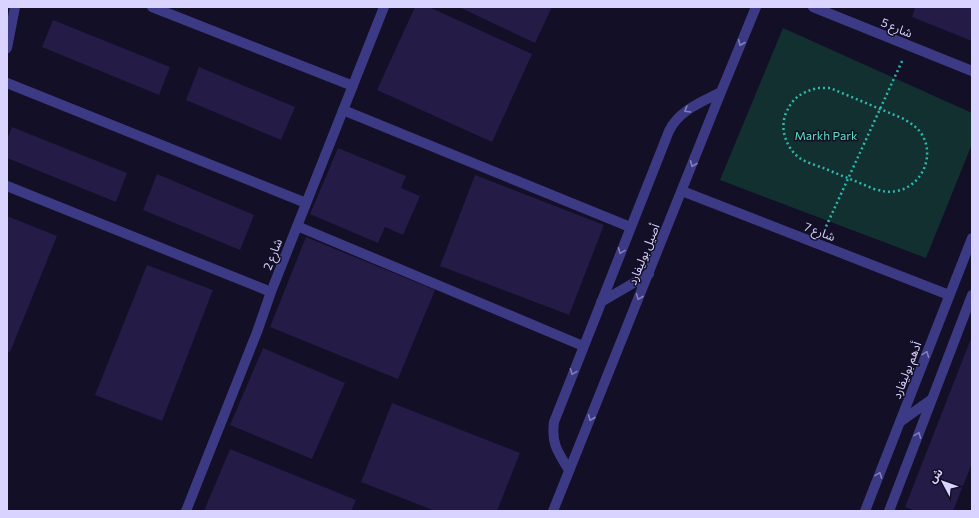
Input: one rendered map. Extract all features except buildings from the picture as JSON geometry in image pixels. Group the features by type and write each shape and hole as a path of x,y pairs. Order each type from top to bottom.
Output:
{"street":[{"path":"7,43 15,7"},
{"path":"152,7 353,86"},
{"name":"شارع 2","path":"186,511 384,7"},
{"name":"أصيل بوليفارد","path":"553,511 756,7"},
{"name":"شارع 5","path":"813,7 972,71"},
{"path":"7,83 306,203"},
{"path":"569,470 556,448 553,439 554,422 630,227 672,124 682,113 721,92"},
{"path":"343,110 630,227"},
{"path":"7,186 271,292"},
{"name":"شارع 7","path":"682,191 949,295"},
{"path":"297,226 583,346"},
{"name":"أدهم بوليفارد","path":"865,511 972,238"},
{"path":"601,302 648,274"},
{"path":"889,511 971,301"},
{"path":"900,422 932,399"}],"path":[{"path":"818,244 910,46"},
{"path":"818,88 830,88 880,109 913,124 921,132 926,142 926,163 922,174 915,182 906,188 885,192 874,189 800,159 792,151 786,140 784,117 789,106 796,97 806,91 818,88"}],"green space":[{"name":"Markh Park","path":"783,28 972,113 972,144 926,258 720,180"}]}
